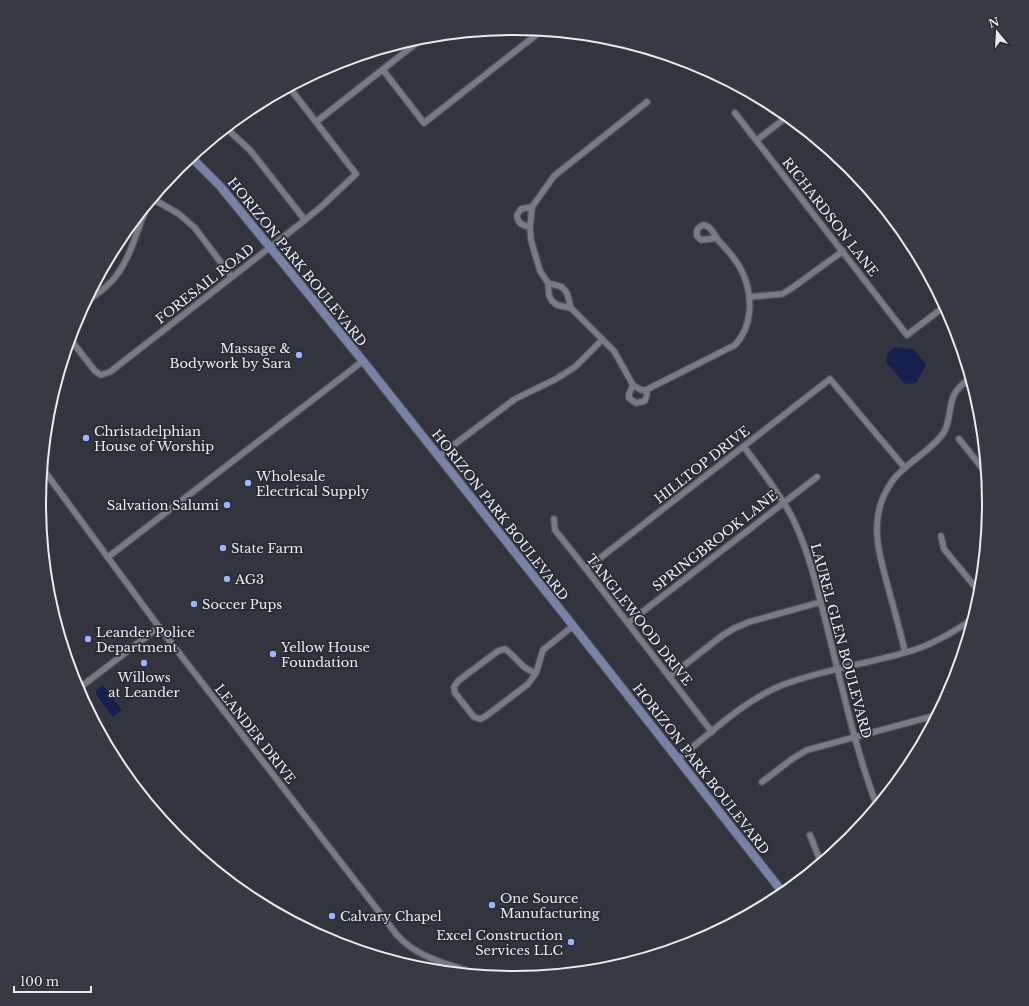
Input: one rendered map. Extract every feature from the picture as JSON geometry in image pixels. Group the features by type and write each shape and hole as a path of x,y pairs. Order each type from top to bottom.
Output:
{"street":[{"path":"383,70 424,123 535,36"},
{"path":"293,92 316,122 412,47"},
{"path":"571,308 557,305 552,301 549,295 548,284 540,271 534,252 530,226 532,207 554,176 647,102"},
{"name":"RICHARDSON LANE","path":"735,113 907,335 940,310"},
{"path":"757,140 783,120"},
{"name":"FORESAIL ROAD","path":"74,345 90,366 101,375 110,372 322,206 356,174 316,122"},
{"path":"230,132 250,150 305,220"},
{"name":"HORIZON PARK BOULEVARD","path":"195,161 220,186 439,456 780,888"},
{"path":"157,201 179,214 195,228 231,276"},
{"path":"530,226 520,223 517,215 521,209 532,207"},
{"path":"95,296 116,276 126,260 143,219"},
{"path":"548,284 562,287 567,293 571,308 614,351 633,385 641,390 646,390 734,345 741,338 745,330 750,309 750,297 744,276 736,261 717,238"},
{"path":"750,297 782,294 843,251"},
{"path":"439,456 515,400 556,379 575,367 602,340"},
{"path":"108,557 363,362"},
{"name":"HILLTOP DRIVE","path":"586,569 830,379 905,468"},
{"path":"905,652 878,549 876,534 877,518 883,497 894,479 943,435 949,419 954,395 967,380"},
{"path":"633,385 628,394 629,398 636,403 645,401 647,394 646,390"},
{"path":"959,439 980,466"},
{"name":"LAUREL GLEN BOULEVARD","path":"744,447 770,482 792,517 803,544 821,602 856,737 877,799"},
{"name":"LEANDER DRIVE","path":"48,475 159,627 401,940 411,949 423,955 461,968"},
{"name":"SPRINGBROOK LANE","path":"628,623 817,477"},
{"name":"TANGLEWOOD DRIVE","path":"554,520 555,530 712,732"},
{"path":"941,536 944,549 975,588"},
{"path":"669,677 723,635 735,628 748,622 821,602"},
{"path":"678,759 747,705 768,692 786,684 930,644 946,636 968,622"},
{"path":"536,673 528,671 521,666 510,652 505,649 498,651 458,681 454,687 455,693 474,717 480,719 486,716 528,684 536,673 543,650 573,626"},
{"path":"83,685 159,627"},
{"path":"762,782 802,752 930,717"},
{"path":"810,835 819,858"}],"water":[{"path":"895,347 913,349 926,364 916,383 905,384 886,362 888,353"},
{"path":"102,685 122,710 113,717 96,694 96,691"}],"place":[{"name":"Massage & Bodywork by Sara","path":"299,355"},
{"name":"Christadelphian House of Worship","path":"86,438"},
{"name":"Wholesale Electrical Supply","path":"248,483"},
{"name":"Salvation Salumi","path":"227,505"},
{"name":"State Farm","path":"223,548"},
{"name":"AG3","path":"227,579"},
{"name":"Soccer Pups","path":"194,604"},
{"name":"Leander Police Department","path":"88,639"},
{"name":"Yellow House Foundation","path":"273,654"},
{"name":"Willows at Leander","path":"144,663"},
{"name":"One Source Manufacturing","path":"492,905"},
{"name":"Calvary Chapel","path":"332,916"},
{"name":"Excel Construction Services LLC","path":"571,942"}]}
